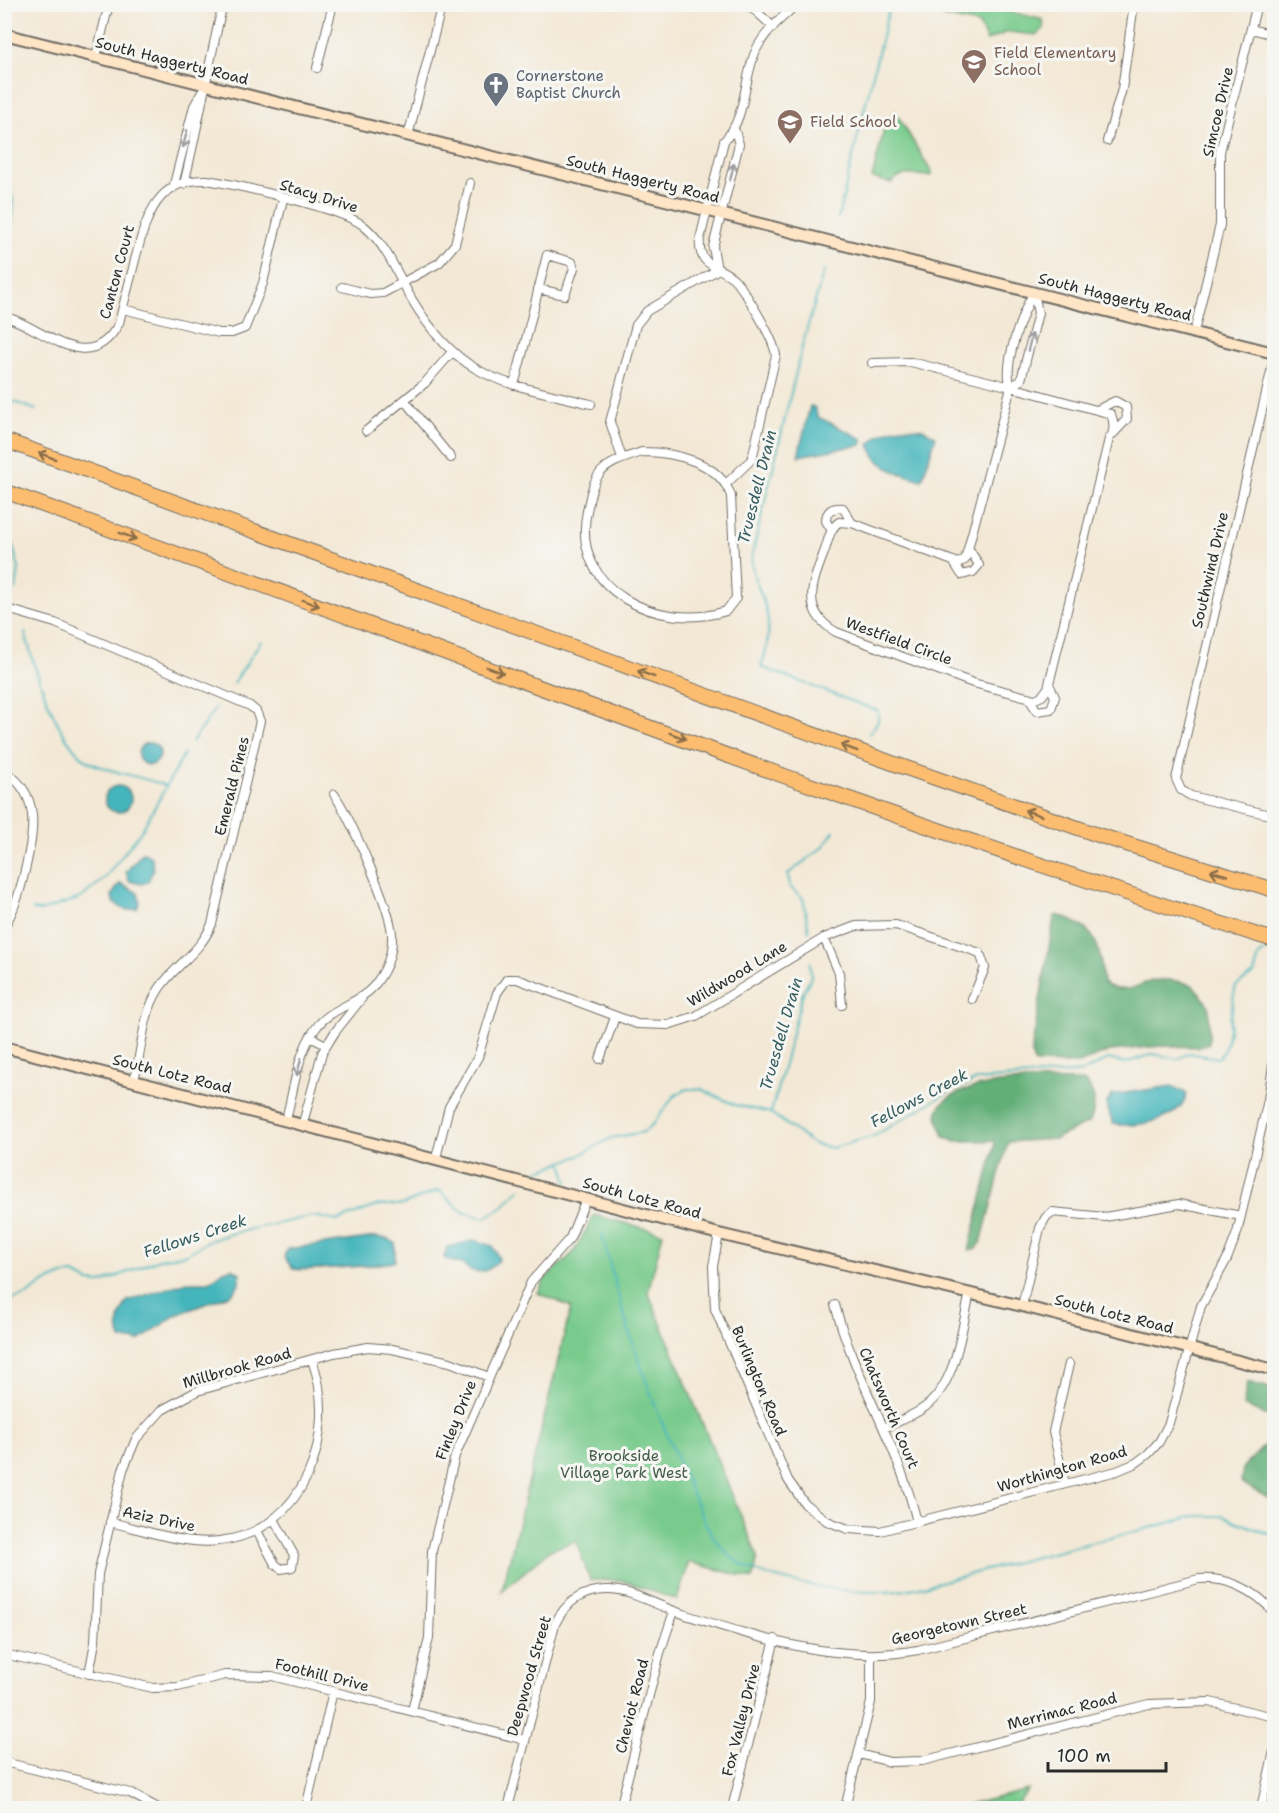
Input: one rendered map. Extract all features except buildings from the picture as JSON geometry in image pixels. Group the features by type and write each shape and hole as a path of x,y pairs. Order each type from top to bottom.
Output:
{"highway":[{"path":"4,441 894,764 1101,836 1275,890"},
{"path":"4,491 846,796 1107,887 1269,938"}],"street":[{"path":"96,57 109,4"},
{"path":"173,188 194,106 203,88 223,4"},
{"path":"317,69 333,4"},
{"path":"408,136 442,4"},
{"path":"744,4 757,12 773,27"},
{"path":"717,270 713,247 739,144 735,131 753,56 761,41 797,4"},
{"path":"1107,141 1124,81 1134,4"},
{"name":"Simcoe Drive","path":"1194,332 1220,225 1221,152 1257,4"},
{"path":"1251,29 1275,35"},
{"name":"South Haggerty Road","path":"4,34 96,57 203,88 408,136 1275,353"},
{"path":"184,184 203,108 203,88"},
{"path":"727,483 752,459 776,355 771,341 736,282 708,265 700,250 706,210 724,141 735,131"},
{"name":"Stacy Drive","path":"184,184 193,180 214,181 341,214 360,222 376,238 427,324 452,352 478,372 514,386 591,404"},
{"path":"342,287 375,295 439,263 451,251 457,237 470,183"},
{"name":"Canton Court","path":"12,319 28,325 66,347 83,349 108,339 119,323 147,217 157,200 173,188 184,184"},
{"path":"123,309 219,333 232,333 245,327 263,283 283,199"},
{"path":"700,250 713,247"},
{"path":"514,386 538,289 547,255 572,262 574,268 565,295 538,289"},
{"path":"622,458 610,422 636,325 647,311 717,270"},
{"path":"872,363 911,362 1011,387 1021,380 1038,313 1034,292"},
{"name":"Westfield Circle","path":"1011,387 1097,410 1115,401 1126,407 1127,419 1112,435 1049,684 1056,702 1048,711 1037,711 1028,697 973,683 829,629 815,613 812,598 813,584 832,531 826,517 832,509 843,508 852,523 953,561 962,575 973,572 979,565 969,549 1011,387 1006,376 1024,310 1034,292"},
{"path":"366,431 405,401 432,376 452,352"},
{"name":"Southwind Drive","path":"1275,358 1176,779 1179,787 1191,796 1275,816"},
{"path":"405,401 451,458"},
{"path":"1097,410 1111,414 1112,435"},
{"path":"642,452 656,452 708,466 727,483 731,496 736,598 726,611 675,617 636,605 612,591 596,568 585,543 585,521 596,480 604,469 622,458 642,452"},
{"path":"832,531 839,522 852,523"},
{"path":"953,561 958,563 965,560 969,549"},
{"name":"Emerald Pines","path":"4,608 56,623 210,688 250,706 256,711 260,721 212,924 200,946 165,980 155,996 148,1013 134,1080"},
{"path":"1028,697 1042,696 1049,684"},
{"path":"4,771 27,794 34,825 17,902 4,927"},
{"path":"303,1123 316,1070 326,1045 385,970 390,956 392,933 387,915 346,812 334,794"},
{"name":"Wildwood Lane","path":"436,1158 449,1107 481,1050 502,983 517,979 615,1017 645,1025 668,1025 683,1021 824,938 856,926 897,925 976,951 983,957 985,968 972,999"},
{"path":"824,938 839,973 842,1005"},
{"path":"286,1119 302,1054 310,1037 322,1021 363,997"},
{"path":"600,1059 615,1017"},
{"path":"310,1037 326,1045"},
{"name":"South Lotz Road","path":"4,1047 303,1123 719,1234 970,1293 1275,1370"},
{"name":"Worthington Road","path":"827,1521 848,1529 869,1532 917,1522 1127,1467 1154,1448 1168,1423 1204,1298 1232,1246 1268,1100 1273,1065"},
{"name":"Finley Drive","path":"412,1711 429,1638 430,1568 436,1531 454,1456 531,1282 570,1238 586,1199"},
{"path":"1022,1306 1040,1228 1052,1212 1105,1217 1179,1204 1241,1216"},
{"name":"Burlington Road","path":"719,1234 712,1276 719,1321 788,1480 805,1503 827,1521"},
{"path":"884,1428 921,1410 942,1390 948,1377 970,1293"},
{"name":"Chatsworth Court","path":"836,1305 844,1336 907,1485 917,1522"},
{"name":"Millbrook Road","path":"89,1674 95,1642 96,1583 110,1522 130,1451 144,1428 162,1410 197,1391 349,1349 382,1348 450,1362 489,1377"},
{"name":"Aziz Drive","path":"110,1522 202,1542 230,1540 256,1531 274,1521 302,1488 318,1444 322,1401 312,1360"},
{"path":"1065,1484 1053,1432 1069,1364"},
{"path":"256,1531 275,1564 281,1569 292,1567 294,1555 274,1521"},
{"name":"Georgetown Street","path":"616,1590 674,1611 776,1639 871,1656 918,1650 1206,1578 1238,1585 1262,1599 1275,1613"},
{"name":"Deepwood Street","path":"508,1809 555,1624 561,1612 580,1596 602,1590 616,1590"},
{"name":"Cheviot Road","path":"620,1809 660,1653 674,1611"},
{"name":"Fox Valley Drive","path":"732,1809 776,1639"},
{"name":"Foothill Drive","path":"4,1654 137,1686 163,1688 225,1675 253,1674 282,1677 525,1740"},
{"path":"844,1809 871,1702 871,1656"},
{"path":"306,1809 333,1691"},
{"name":"Merrimac Road","path":"859,1754 890,1761 922,1761 1132,1707 1172,1702 1222,1704 1275,1717"},
{"path":"1261,1809 1275,1752"},
{"path":"4,1762 130,1793 158,1809"}],"green space":[{"path":"947,4 983,7 1019,14 1043,20 1044,28 1037,35 1007,32 987,41 978,24 943,17"},
{"path":"895,111 932,173 930,176 905,175 891,183 872,178 885,125"},
{"path":"1057,915 1081,926 1094,939 1098,948 1103,983 1120,989 1159,980 1172,980 1193,985 1209,1006 1209,1043 1198,1047 1161,1046 1110,1051 1077,1064 1034,1063 1031,1053 1054,917"},
{"path":"1083,1081 1093,1094 1093,1111 1090,1122 1055,1139 1008,1142 981,1243 976,1249 969,1250 995,1145 994,1141 956,1141 944,1137 938,1120 938,1111 946,1100 961,1091 981,1086 1003,1082"},
{"name":"Brookside Village Park West","path":"594,1215 663,1233 648,1292 758,1557 753,1579 689,1562 677,1600 621,1580 590,1580 576,1541 550,1550 502,1591 571,1307 538,1293 545,1279 574,1252"},
{"path":"1248,1382 1274,1389 1274,1502 1241,1482 1243,1467 1264,1446 1272,1430 1270,1417 1243,1406"},
{"path":"1028,1790 1014,1808 955,1808"}],"water":[{"path":"810,406 814,407 818,417 863,439 861,445 798,456"},
{"path":"901,427 923,429 936,436 922,480 883,465 869,445 879,435"},
{"path":"149,743 157,746 160,754 157,762 149,765 141,762 138,754 141,746"},
{"path":"118,786 127,790 131,799 127,808 118,812 109,808 105,799 109,790"},
{"path":"143,852 152,858 153,870 148,882 141,884 129,881 126,872"},
{"path":"120,883 138,893 140,902 137,909 125,910 113,902 112,895"},
{"path":"1172,1086 1187,1094 1176,1111 1156,1121 1134,1125 1113,1124 1106,1104 1112,1095"},
{"path":"376,1237 395,1243 395,1261 363,1266 293,1269 284,1257 287,1249"},
{"path":"475,1240 493,1246 499,1259 494,1266 483,1271 474,1271 444,1258 447,1247"},
{"path":"232,1268 240,1273 239,1284 232,1294 176,1315 139,1341 121,1339 118,1329 119,1320 127,1301 187,1282 209,1282"}],"waterway":[{"name":"Truesdell Drain","path":"838,218 890,4"},
{"path":"4,182 12,198 13,207 13,217 4,254"},
{"name":"Truesdell Drain","path":"824,271 804,339 752,555 754,575 768,621 767,645 761,667 878,711 878,721 869,734"},
{"path":"4,398 36,410"},
{"path":"8,530 19,568 16,590"},
{"path":"25,633 49,705 68,740 79,754 100,767 166,786"},
{"path":"234,683 261,641"},
{"path":"192,742 216,707"},
{"path":"33,910 41,911 81,898 104,879 142,830 184,754"},
{"name":"Truesdell Drain","path":"809,932 803,898 790,887 788,874 824,846 834,831"},
{"name":"Fellows Creek","path":"533,1173 579,1156 611,1138 644,1132 654,1123 674,1096 687,1089 701,1089 735,1105 771,1113 813,1144 832,1148 874,1136 950,1091 977,1080 1083,1072 1108,1059 1125,1063 1153,1054 1178,1059 1188,1053 1218,1058 1228,1036 1236,986 1254,974 1259,956 1272,946"},
{"name":"Truesdell Drain","path":"771,1113 803,992 811,977 810,962"},
{"path":"562,1162 568,1182"},
{"name":"Fellows Creek","path":"4,1302 27,1295 44,1283 63,1275 74,1274 89,1282 101,1283 159,1259 187,1254 207,1242 229,1234 313,1216 337,1221 379,1205 403,1205 439,1190 463,1212 484,1218 500,1209 520,1189"},
{"path":"602,1233 628,1327 648,1387 698,1509 722,1548 744,1565 761,1573 825,1588 889,1592 906,1590 1195,1516 1222,1516 1274,1536"}],"place":[{"name":"Field Elementary School","path":"974,85"},
{"name":"Cornerstone Baptist Church","path":"496,108"},
{"name":"Field School","path":"790,145"}]}
